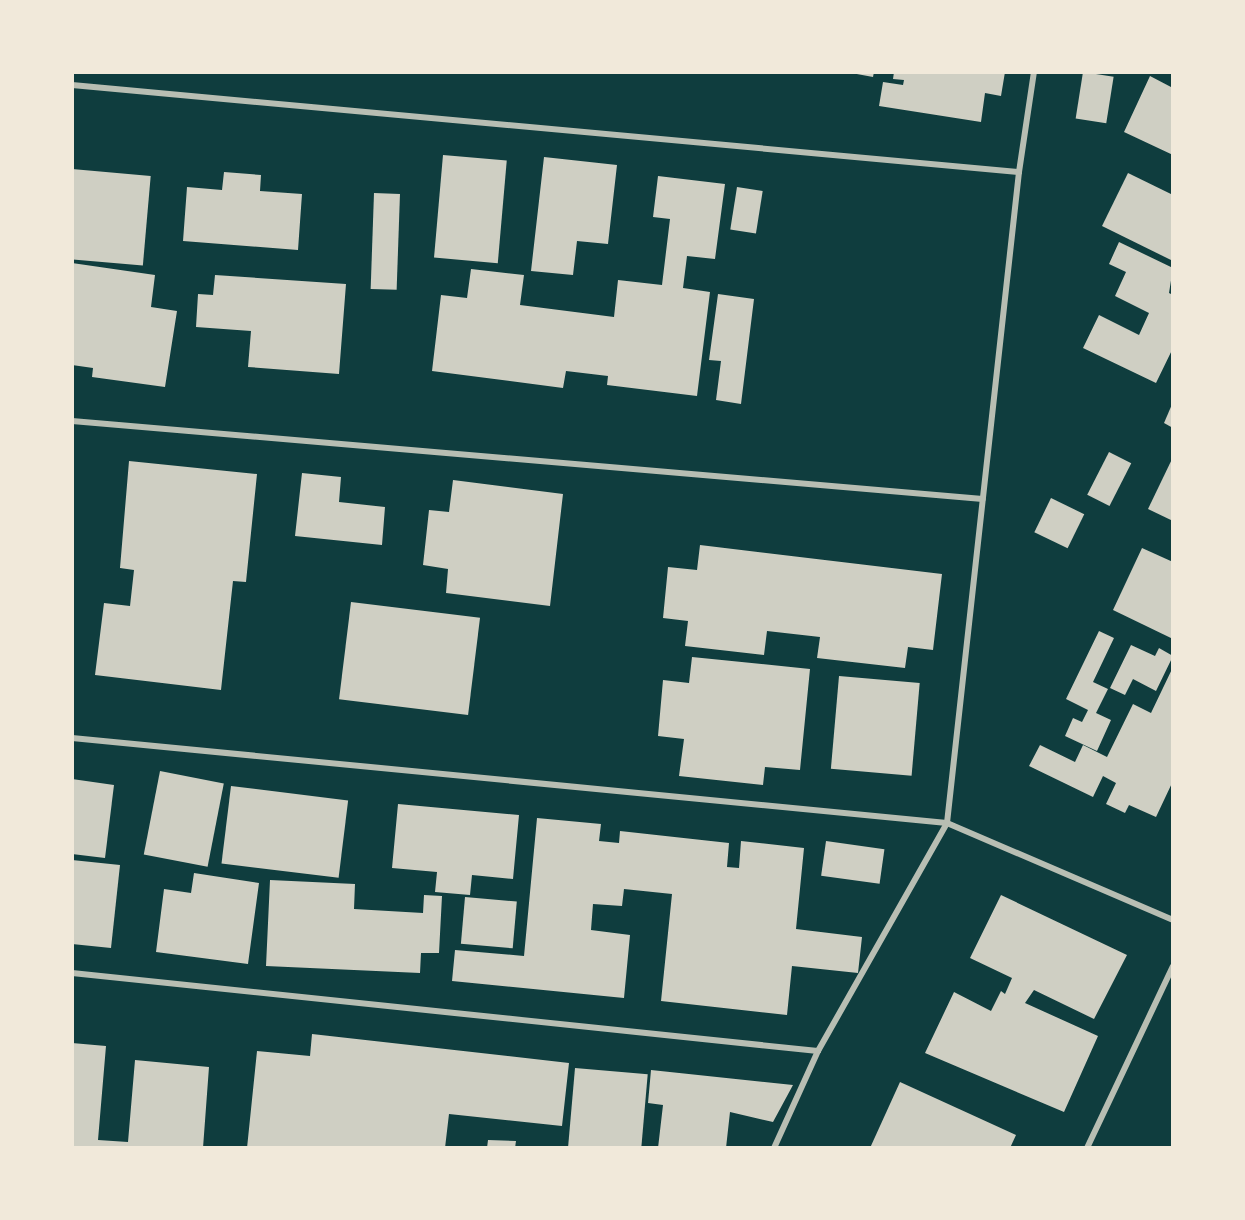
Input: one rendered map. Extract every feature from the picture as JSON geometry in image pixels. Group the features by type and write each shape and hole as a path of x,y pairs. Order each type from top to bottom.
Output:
{"street":[{"path":"774,1148 818,1051 947,823 1019,172 1034,72"},
{"path":"72,85 1019,172"},
{"path":"72,421 983,499"},
{"path":"72,738 947,823 1173,920"},
{"path":"1087,1148 1173,966"},
{"path":"72,973 818,1051"}],"building":[{"path":"846,72 874,72 873,77"},
{"path":"894,72 1005,72 1001,96 985,93 981,122 879,106 883,82 903,85 904,80 893,79"},
{"path":"1083,72 1114,77 1106,123 1076,118"},
{"path":"1150,76 1171,87 1173,83 1173,155 1124,132"},
{"path":"443,155 507,161 498,263 434,258"},
{"path":"544,157 617,165 608,244 577,241 573,275 531,271"},
{"path":"72,169 151,176 143,266 72,259"},
{"path":"224,172 261,175 260,191 302,194 298,250 183,241 187,187 222,190"},
{"path":"1128,173 1173,195 1173,261 1102,226"},
{"path":"658,176 725,184 715,259 687,256 683,288 710,292 697,396 607,385 608,376 566,371 563,388 432,371 441,295 467,298 471,269 524,275 520,305 614,317 618,280 662,285 670,219 653,217"},
{"path":"737,187 763,191 756,234 730,229"},
{"path":"374,193 400,194 397,290 371,289"},
{"path":"1119,242 1173,268 1169,293 1173,295 1173,348 1156,383 1083,348 1099,315 1139,335 1149,313 1115,296 1126,272 1109,264"},
{"path":"72,263 155,275 151,307 177,311 165,387 92,377 93,368 72,365"},
{"path":"215,275 346,284 339,374 248,367 251,331 196,327 198,294 213,295"},
{"path":"718,294 754,299 741,404 716,400 721,361 709,360"},
{"path":"1173,402 1173,428 1164,423"},
{"path":"1109,452 1131,463 1109,506 1087,495"},
{"path":"1173,457 1173,521 1148,509"},
{"path":"129,461 257,474 246,582 233,581 221,690 95,675 104,603 130,606 134,570 120,568"},
{"path":"302,473 341,477 339,502 385,507 382,545 295,536"},
{"path":"453,480 563,494 550,606 446,593 448,569 423,565 429,510 449,512"},
{"path":"1051,498 1084,514 1068,548 1034,532"},
{"path":"700,545 942,574 933,650 908,647 905,668 817,658 820,637 767,631 764,655 685,646 688,621 663,618 668,567 697,570"},
{"path":"1142,548 1173,562 1173,639 1113,610"},
{"path":"351,602 480,618 468,715 339,699"},
{"path":"1099,631 1114,638 1093,682 1108,689 1096,713 1111,720 1097,751 1065,736 1073,718 1082,722 1088,710 1066,699"},
{"path":"1131,645 1155,656 1159,648 1173,656 1156,691 1133,679 1125,695 1110,688"},
{"path":"692,657 810,669 800,770 765,767 763,785 679,776 684,739 658,736 663,680 689,683"},
{"path":"1173,667 1173,781 1156,817 1129,805 1125,813 1106,804 1116,783 1103,776 1093,797 1029,766 1040,745 1075,762 1083,745 1107,757 1133,704 1151,713"},
{"path":"839,676 920,683 912,776 831,769"},
{"path":"160,771 224,783 208,867 144,854"},
{"path":"72,779 114,785 105,858 72,854"},
{"path":"231,786 348,800 339,878 221,863"},
{"path":"398,804 519,815 513,879 472,875 470,895 435,892 437,872 392,868"},
{"path":"537,818 601,824 599,841 619,843 620,831 729,843 727,867 739,868 741,841 804,848 796,929 862,937 858,973 792,966 787,1015 661,1001 672,894 624,889 622,906 593,904 591,930 630,935 624,998 452,981 455,950 524,956"},
{"path":"826,841 884,849 880,884 821,876"},
{"path":"72,860 120,865 111,948 72,944"},
{"path":"194,873 259,883 248,964 156,952 164,889 191,893"},
{"path":"270,880 355,884 354,909 423,913 424,895 442,896 439,953 421,953 420,973 266,966"},
{"path":"1001,895 1127,955 1094,1019 1034,990 1025,1003 1098,1036 1064,1112 925,1053 954,992 991,1011 1001,991 1005,994 1012,978 970,958"},
{"path":"465,897 517,902 513,948 461,944"},
{"path":"312,1034 569,1063 562,1126 449,1114 445,1148 247,1148 257,1051 310,1056"},
{"path":"72,1043 106,1046 98,1140 128,1142 135,1060 209,1067 203,1148 72,1148"},
{"path":"575,1068 648,1074 641,1148 568,1148"},
{"path":"651,1070 793,1085 773,1122 730,1112 726,1148 658,1148 663,1105 648,1103"},
{"path":"900,1082 1016,1135 1010,1148 870,1148"},
{"path":"488,1140 516,1141 515,1148 487,1148"}]}
